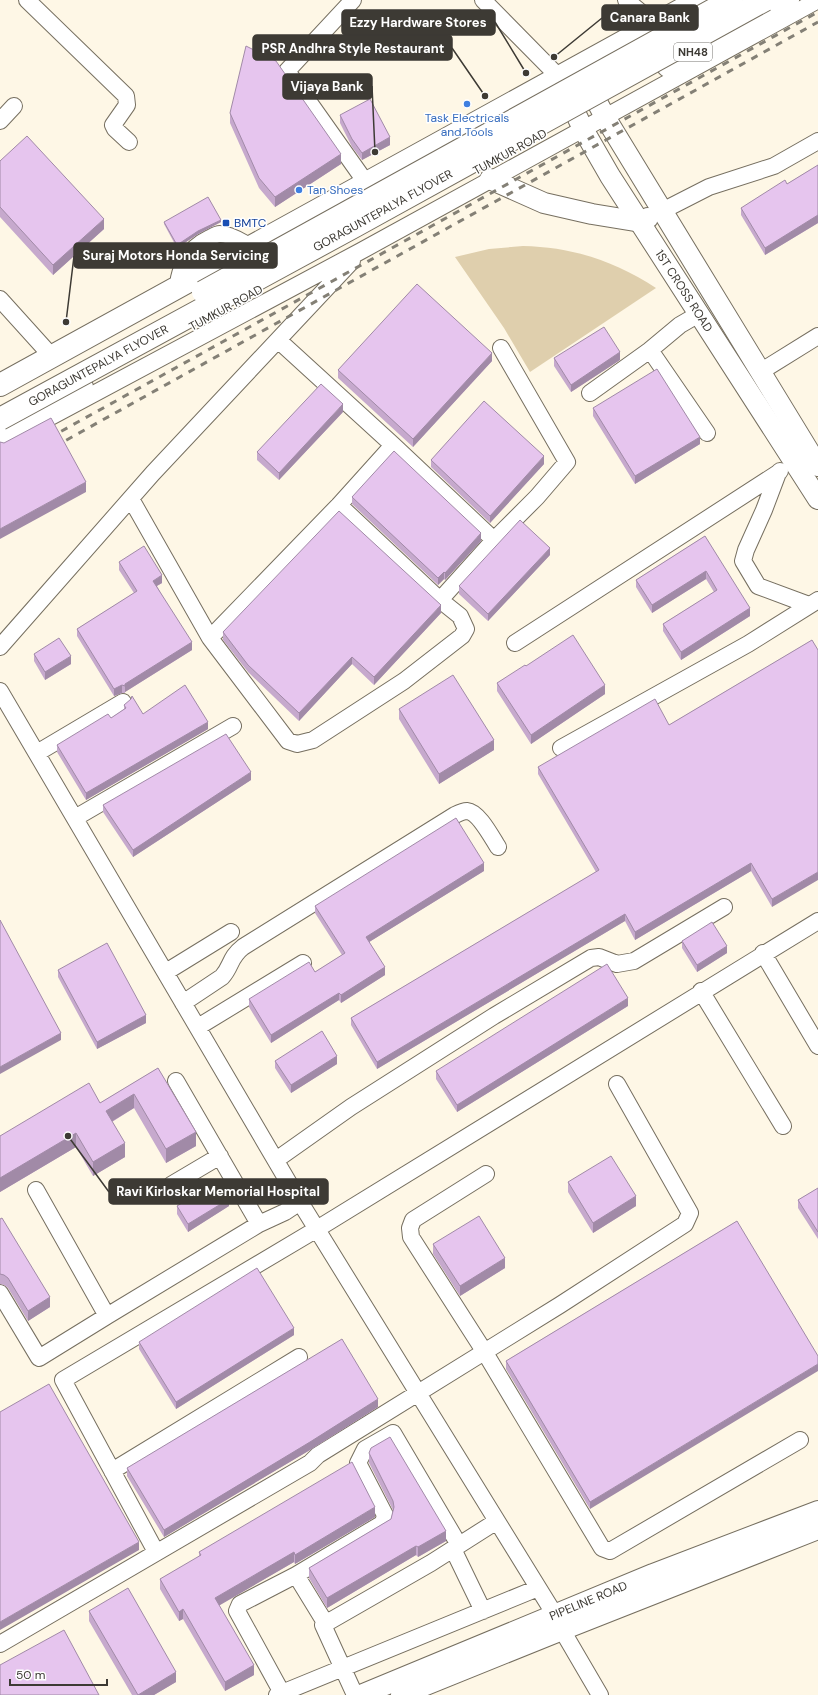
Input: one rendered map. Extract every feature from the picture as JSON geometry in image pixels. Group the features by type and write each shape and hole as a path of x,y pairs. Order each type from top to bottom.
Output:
{"highway":[{"path":"0,385 556,74 579,66 652,22 700,0"},
{"name":"GORAGUNTEPALYA FLYOVER","path":"0,402 450,156 731,0"},
{"name":"GORAGUNTEPALYA FLYOVER","path":"0,419 355,226 765,0"},
{"name":"TUMKUR ROAD","path":"0,432 602,110 675,62 788,0"}],"main road":[{"name":"1ST CROSS ROAD","path":"579,66 602,110 662,211 818,466"},
{"name":"1ST CROSS ROAD","path":"556,74 580,122 610,176 795,461 818,499"},
{"path":"490,179 544,203 592,214 641,222 662,211"},
{"name":"PIPELINE ROAD","path":"401,1695 558,1622 653,1574 818,1511"},
{"name":"PIPELINE ROAD","path":"361,1695 558,1622 818,1529"}],"street":[{"path":"27,0 126,96 127,105 113,125 115,130 129,142"},
{"path":"353,0 287,71 362,177"},
{"path":"483,0 556,74"},
{"path":"626,0 652,22 675,62"},
{"path":"0,374 244,243 362,177 652,22 683,0"},
{"path":"602,110 818,0"},
{"path":"0,121 14,106"},
{"path":"0,444 361,251 490,179 580,122"},
{"path":"662,211 710,187 774,166 818,141"},
{"path":"0,647 131,499 361,251"},
{"path":"0,299 46,350"},
{"path":"590,393 650,350 680,325 699,314"},
{"path":"760,372 818,336"},
{"path":"278,340 494,540"},
{"path":"440,600 494,540 537,497 567,462 501,348"},
{"path":"650,350 708,433"},
{"path":"210,638 339,505 393,445"},
{"path":"515,643 795,461"},
{"path":"778,472 764,510 746,550 743,561 758,586 814,603"},
{"path":"131,499 210,638 288,741 297,744 306,743 313,740 404,681 462,636 466,629 460,616 440,600 339,505"},
{"path":"561,748 748,644 814,603"},
{"path":"0,691 300,1202 538,1588 600,1695"},
{"path":"37,753 123,702"},
{"path":"75,818 233,726"},
{"path":"183,1003 222,977 236,953 243,947 455,815 468,811 474,814 480,820 498,847"},
{"path":"276,1160 351,1107 494,1016 591,958 599,957 617,964 634,961 724,907"},
{"path":"156,1552 62,1380 317,1229 818,920"},
{"path":"166,972 231,932"},
{"path":"763,953 818,1046"},
{"path":"198,1027 303,963"},
{"path":"701,991 783,1126"},
{"path":"176,1081 259,1224"},
{"path":"0,1644 310,1463 318,1455 560,1305 685,1224 690,1213 617,1084"},
{"path":"171,1185 220,1156"},
{"path":"486,1174 413,1220 410,1228 411,1237 484,1351 602,1548 610,1551 800,1440"},
{"path":"36,1190 107,1316"},
{"path":"0,1293 38,1358 259,1224 285,1212 300,1202"},
{"path":"112,1471 299,1356"},
{"path":"482,1611 456,1547 393,1433 365,1449 358,1463 385,1515 383,1524 296,1575 240,1604 237,1611 280,1694 538,1588"},
{"path":"355,1695 323,1625 456,1547 497,1521"},
{"path":"296,1575 326,1624"}],"shaded area":[{"path":"523,246 559,249 592,257 625,270 656,288 530,372 504,328 455,257 489,249"}],"building":[{"path":"246,46 276,61 341,154 275,197 259,178 230,113"},
{"path":"370,99 390,137 362,153 352,139 340,115"},
{"path":"27,136 104,219 53,265 0,207 0,161"},
{"path":"818,165 818,215 765,248 741,208 785,180 787,184"},
{"path":"208,197 221,220 198,231 177,245 164,222"},
{"path":"417,284 492,353 413,439 338,370"},
{"path":"604,327 620,352 571,385 554,358"},
{"path":"657,369 700,437 635,476 593,408"},
{"path":"321,384 343,404 279,473 257,452"},
{"path":"484,401 544,456 490,516 431,460"},
{"path":"51,418 86,482 0,529 0,442 4,443"},
{"path":"394,451 481,533 445,573 444,572 438,578 352,497"},
{"path":"339,511 441,605 374,677 352,657 299,713 248,665 223,632"},
{"path":"520,520 550,548 488,614 459,586"},
{"path":"705,536 750,608 681,652 663,624 717,590 706,571 652,605 636,580"},
{"path":"144,546 162,575 153,581 192,642 125,684 125,686 122,685 114,689 77,629 137,591 119,562"},
{"path":"573,635 605,685 531,735 497,683"},
{"path":"59,638 71,656 45,672 34,654"},
{"path":"812,640 818,650 818,872 772,899 751,863 635,932 625,914 377,1062 351,1018 599,870 538,767 655,699 669,725"},
{"path":"453,675 494,740 439,774 399,709"},
{"path":"185,685 208,722 86,793 57,745 108,714 111,718 126,708 124,705 131,699 132,696 143,714"},
{"path":"226,734 251,772 133,850 103,805"},
{"path":"456,818 484,863 366,937 385,967 341,995 339,993 271,1035 249,999 309,962 315,972 345,953 315,906"},
{"path":"0,920 61,1033 0,1067"},
{"path":"712,922 727,946 697,965 682,941"},
{"path":"107,943 146,1015 97,1042 58,970"},
{"path":"607,964 628,998 457,1105 436,1071"},
{"path":"322,1031 337,1056 291,1085 275,1061"},
{"path":"158,1068 196,1132 166,1149 134,1094 106,1111 125,1143 93,1162 76,1133 0,1178 0,1136 89,1083 100,1103"},
{"path":"611,1156 636,1196 593,1223 568,1182"},
{"path":"218,1181 229,1199 188,1224 177,1206"},
{"path":"818,1188 818,1232 798,1200"},
{"path":"479,1216 505,1258 460,1286 433,1244"},
{"path":"2,1218 50,1297 28,1311 8,1278 0,1274 0,1219"},
{"path":"737,1221 818,1356 818,1364 590,1502 506,1361"},
{"path":"257,1268 294,1328 176,1402 139,1342"},
{"path":"342,1339 378,1399 164,1530 127,1468"},
{"path":"49,1384 139,1542 0,1622 0,1412"},
{"path":"390,1437 446,1531 418,1547 416,1546 327,1598 309,1568 391,1519 394,1507 393,1501 369,1453 371,1448"},
{"path":"352,1462 375,1507 295,1555 294,1552 215,1598 254,1665 225,1682 183,1609 179,1612 160,1579 201,1555 199,1552"},
{"path":"128,1588 176,1672 138,1695 89,1611"},
{"path":"64,1630 99,1695 0,1695 0,1665"}],"railway":[{"path":"49,438 818,12"},
{"path":"54,447 818,22"}],"place":[{"name":"Canara Bank","path":"554,57"},
{"name":"Ezzy Hardware Stores","path":"526,73"},
{"name":"PSR Andhra Style Restaurant","path":"485,96"},
{"name":"Task Electricals and Tools","path":"467,104"},
{"name":"Vijaya Bank","path":"375,152"},
{"name":"Tan Shoes","path":"299,190"},
{"name":"BMTC","path":"226,223"},
{"name":"Suraj Motors Honda Servicing","path":"66,322"},
{"name":"Ravi Kirloskar Memorial Hospital","path":"68,1136"}]}
